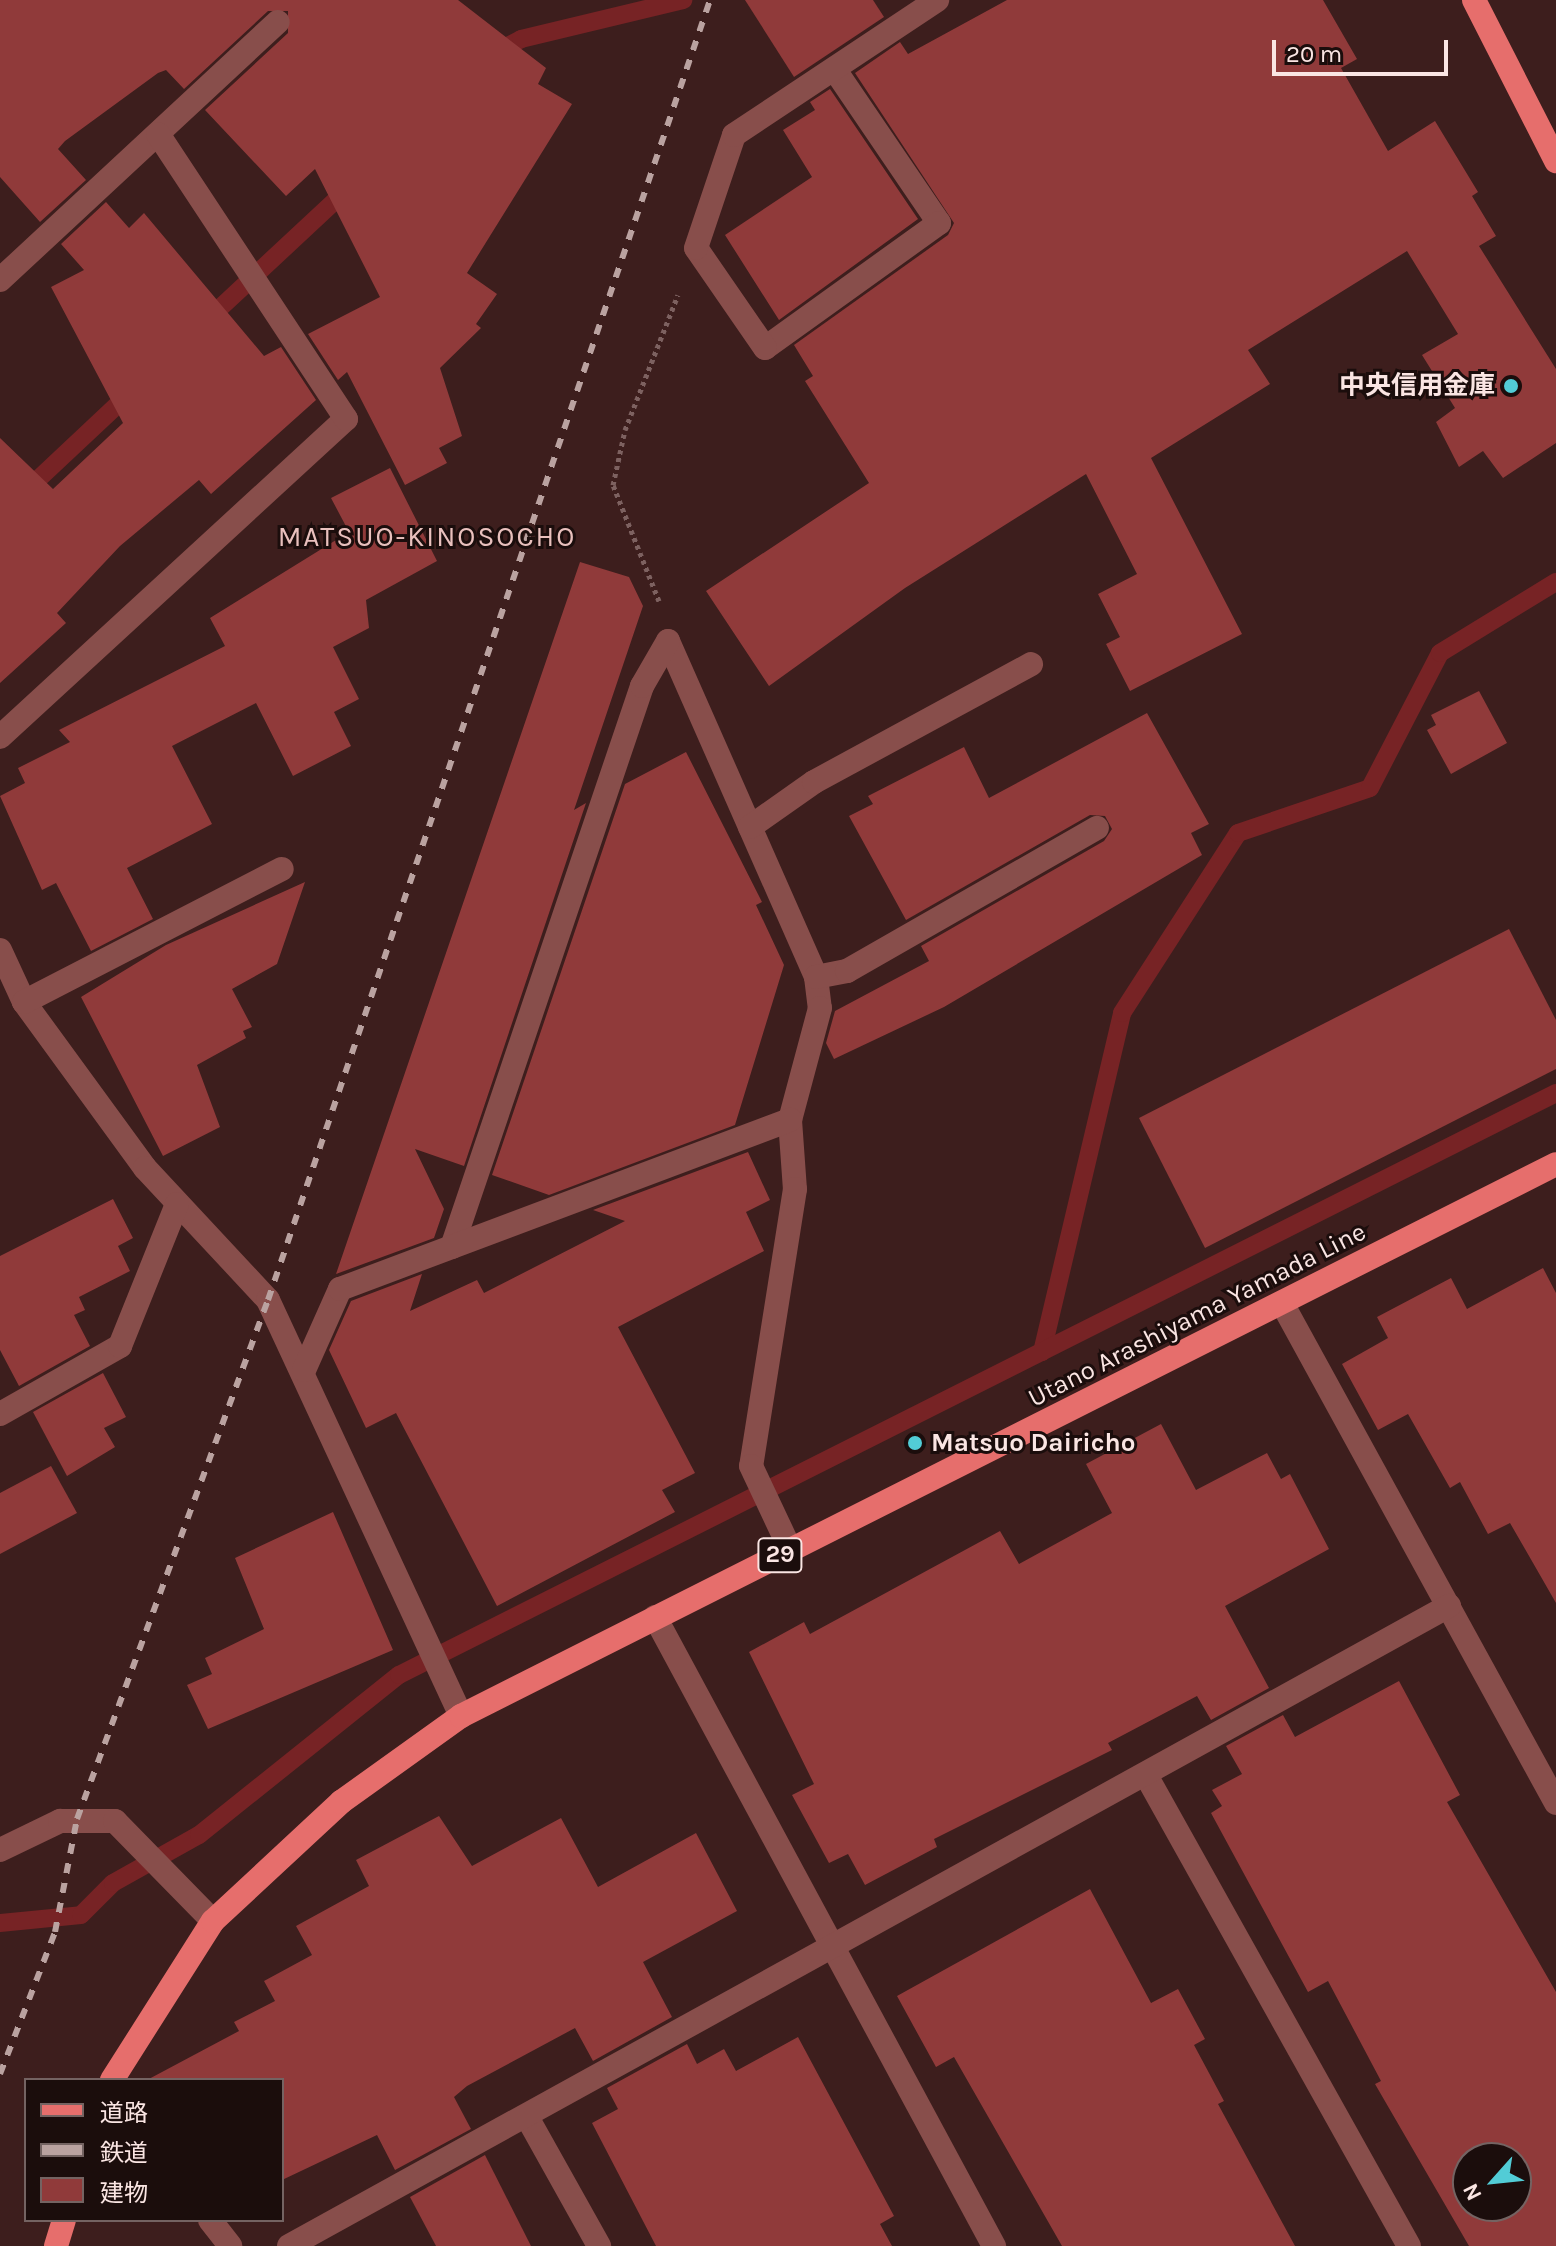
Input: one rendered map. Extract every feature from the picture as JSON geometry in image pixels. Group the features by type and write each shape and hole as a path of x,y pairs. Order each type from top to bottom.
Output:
{"main road":[{"path":"1474,0 1556,161"},
{"name":"Utano Arashiyama Yamada Line","path":"116,2070 213,1921 341,1802 461,1716 1283,1305 1556,1164"},
{"path":"56,2246 63,2222"}],"street":[{"path":"835,70 939,223 765,348 696,248 734,135 937,0"},
{"path":"0,280 278,22"},
{"path":"0,737 346,419 158,134"},
{"path":"668,641 816,977 820,1008 790,1120 795,1189 751,1466 790,1549"},
{"path":"452,1247 642,686 668,641"},
{"path":"750,827 814,782 1031,664"},
{"path":"816,977 847,971 1097,828"},
{"path":"24,1002 282,869"},
{"path":"0,950 24,1002 177,1204 268,1300 304,1370 461,1716"},
{"path":"304,1370 340,1289 790,1120"},
{"path":"0,1414 120,1346 177,1204"},
{"path":"1283,1305 1556,1803"},
{"path":"289,2246 1147,1777 1449,1606"},
{"path":"655,1617 994,2246"},
{"path":"1147,1777 1409,2246"},
{"path":"0,1850 60,1821 115,1821 213,1921"},
{"path":"527,2117 599,2246"},
{"path":"212,2222 230,2246"}],"path":[{"path":"668,641 660,601 613,485 625,430 696,248"}],"building":[{"path":"0,0 458,0 546,68 538,84 572,104 467,273 497,294 476,324 481,328 440,368 462,436 439,448 447,463 405,485 347,372 338,380 308,334 380,297 315,169 286,196 205,110 288,33 288,11 268,11 184,89 166,70 158,73 65,141 58,149 86,180 40,222 0,177"},
{"path":"745,0 873,0 884,17 794,77"},
{"path":"1007,0 1323,0 1357,59 1341,68 1388,151 1435,121 1478,192 1472,196 1496,236 1479,246 1556,369 1556,443 1503,478 1483,451 1459,467 1436,422 1455,408 1422,355 1458,334 1407,251 1248,350 1270,384 1151,458 1242,634 1130,691 1106,644 1120,637 1098,594 1137,574 1086,474 905,588 769,686 706,591 869,483 805,381 813,376 794,345 948,235 954,223 855,73 900,42 908,54"},
{"path":"830,89 918,219 779,320 725,235 812,177 783,130 815,110 810,102"},
{"path":"106,202 129,228 144,213 264,356 281,347 316,400 211,494 199,480 120,546 57,613 66,623 0,683 0,438 53,489 123,423 51,287 84,270 61,244"},
{"path":"390,468 437,561 366,600 369,628 333,647 359,699 334,712 351,746 293,776 256,703 172,746 212,824 127,868 153,919 91,951 56,883 42,890 0,796 25,783 18,768 70,742 59,730 225,646 210,618 349,532 331,498"},
{"path":"580,562 629,577 643,606 574,810 586,803 464,1166 415,1149 444,1209 434,1238 336,1274"},
{"path":"1479,691 1507,743 1451,774 1427,730 1436,725 1431,715"},
{"path":"1147,713 1209,824 1191,833 1202,855 944,1007 834,1059 826,1043 835,1011 929,961 921,946 1104,841 1112,829 1105,816 1090,815 906,920 849,816 873,804 868,796 964,747 989,798"},
{"path":"686,752 762,902 756,905 784,965 735,1125 549,1195 492,1175 625,784"},
{"path":"305,882 277,964 232,989 252,1027 243,1031 246,1038 197,1065 220,1127 163,1156 81,997 166,945"},
{"path":"1509,929 1556,1020 1556,1069 1205,1248 1139,1118"},
{"path":"748,1152 770,1200 746,1212 764,1251 618,1327 695,1473 662,1490 675,1512 497,1606 396,1413 366,1428 329,1350 351,1301 422,1274 410,1311 477,1280 484,1293 625,1221 593,1210"},
{"path":"113,1199 133,1238 118,1246 130,1271 79,1297 85,1310 74,1315 90,1346 19,1386 0,1350 0,1256"},
{"path":"1543,1268 1556,1293 1556,1603 1510,1523 1488,1534 1460,1482 1450,1488 1408,1414 1378,1430 1342,1364 1388,1338 1377,1317 1451,1278 1467,1309"},
{"path":"103,1373 126,1417 104,1428 115,1447 67,1476 33,1412"},
{"path":"1161,1424 1196,1490 1267,1453 1281,1479 1290,1474 1329,1549 1225,1606 1269,1688 1211,1720 1197,1696 1108,1743 1112,1750 934,1839 937,1847 865,1885 848,1854 829,1863 792,1795 814,1784 749,1652 804,1622 810,1634 1000,1531 1019,1564 1112,1513 1086,1464"},
{"path":"51,1466 77,1513 0,1554 0,1493"},
{"path":"333,1512 393,1650 208,1729 187,1685 212,1674 205,1658 264,1629 235,1558"},
{"path":"1399,1681 1460,1795 1447,1802 1556,1992 1556,2246 1469,2246 1455,2222 1532,2222 1532,2142 1452,2142 1452,2217 1375,2084 1381,2081 1328,1981 1308,1992 1211,1813 1222,1806 1212,1790 1242,1774 1226,1746 1283,1715 1295,1737"},
{"path":"439,1816 472,1866 561,1818 598,1887 696,1833 737,1911 643,1962 672,2017 593,2061 575,2028 467,2086 454,2097 471,2129 395,2170 377,2135 284,2179 284,2078 151,2078 239,2031 234,2022 275,2001 264,1981 312,1955 296,1926 369,1886 356,1860"},
{"path":"1090,1889 1151,2003 1178,1989 1205,2039 1194,2045 1224,2101 1218,2104 1295,2246 1062,2246 954,2057 936,2067 897,1996"},
{"path":"798,2037 894,2216 880,2224 892,2246 656,2246 592,2123 618,2109 607,2088 687,2044 697,2064 724,2049 736,2071"},
{"path":"485,2155 531,2246 436,2246 410,2197"}],"waterway":[{"path":"492,54 521,39 683,0"},
{"path":"206,321 351,186"},
{"path":"0,515 132,391"},
{"path":"1042,1352 1122,1013 1238,833 1370,788 1440,653 1556,582"},
{"path":"0,1923 81,1915 113,1883 199,1835 399,1675 1556,1093"}],"railway":[{"path":"0,2074 55,1932 77,1819 268,1300 710,0"}],"place":[{"name":"中央信用金庫","path":"1511,386"},
{"name":"Matsuo Dairicho","path":"915,1443"}],"district":[{"name":"MATSUO-KINOSOCHO","path":"427,537"}]}
